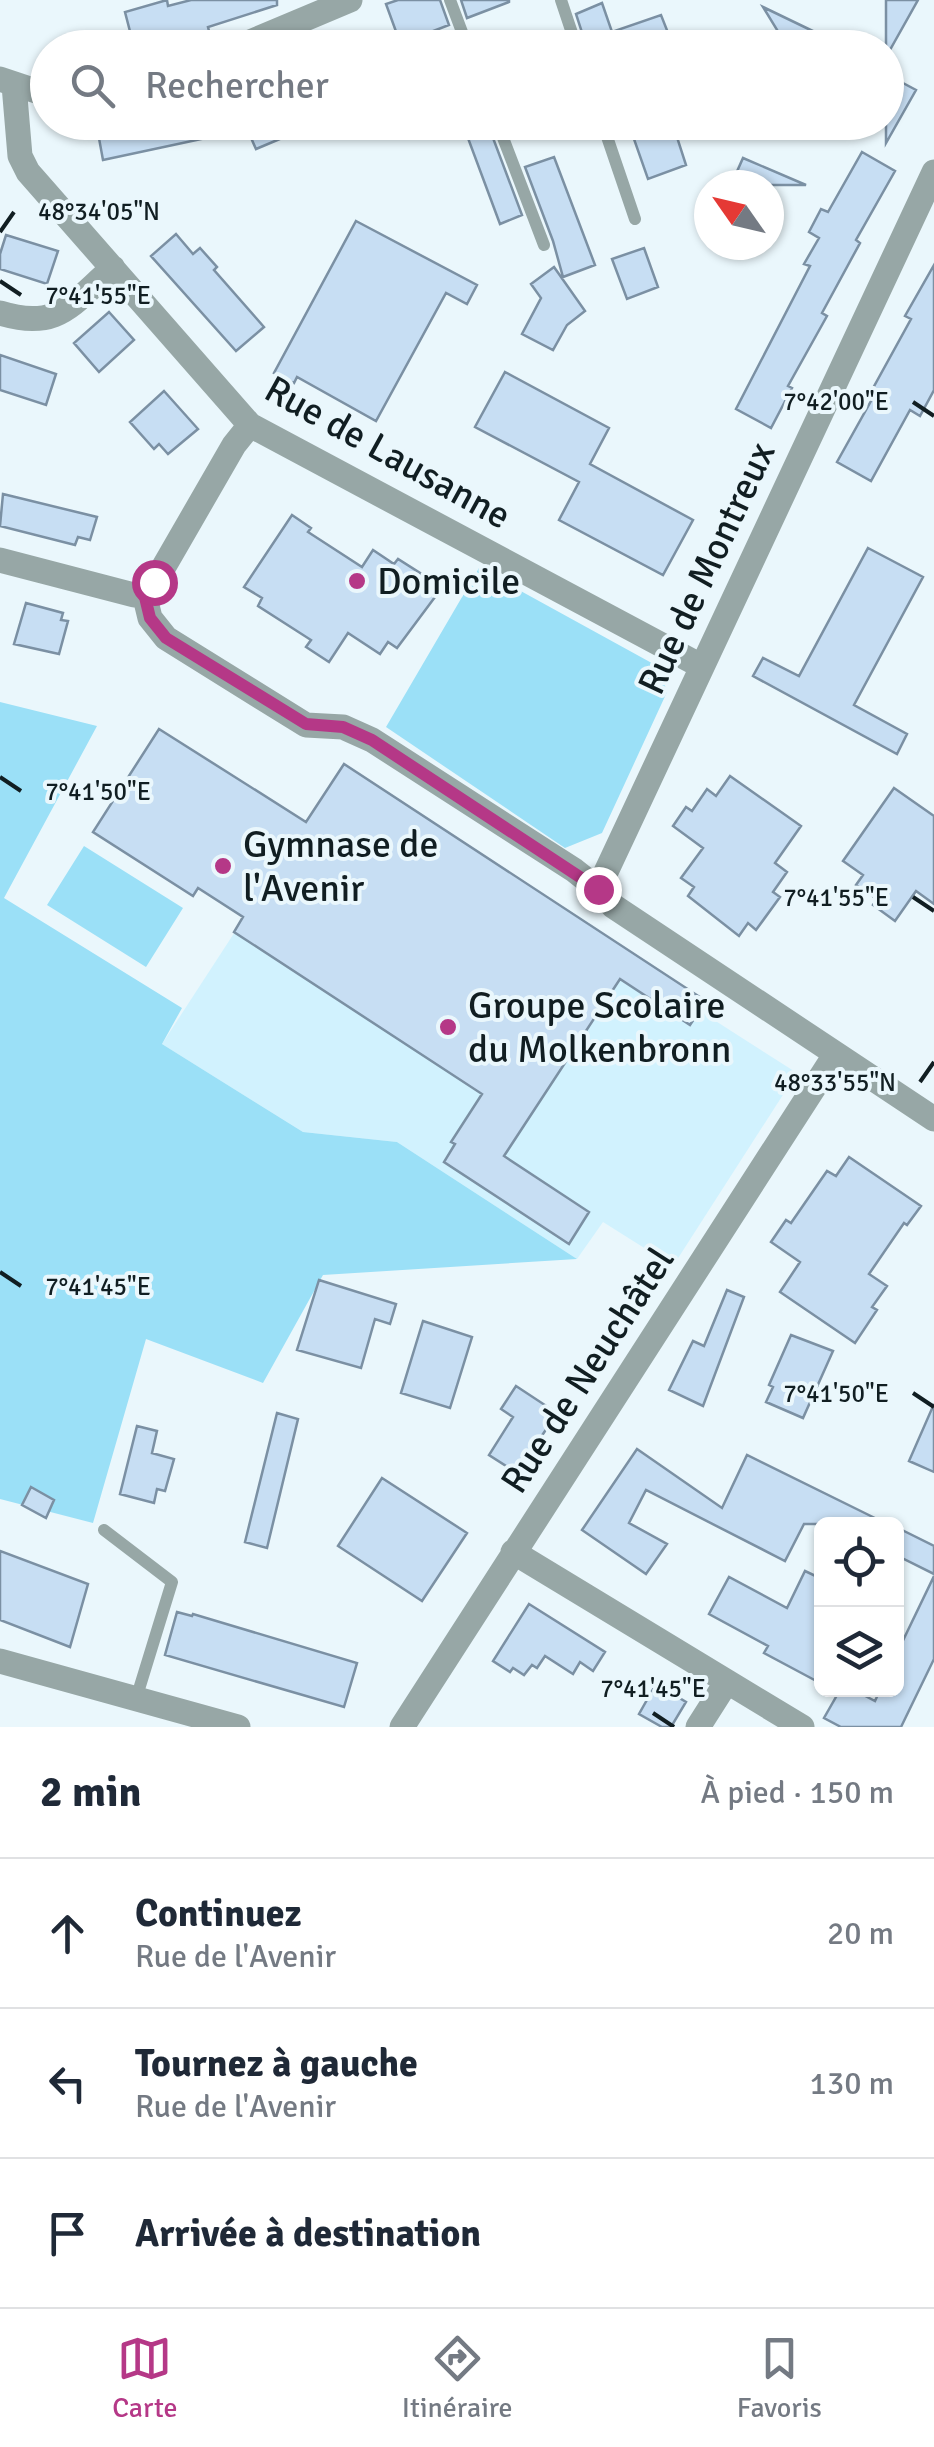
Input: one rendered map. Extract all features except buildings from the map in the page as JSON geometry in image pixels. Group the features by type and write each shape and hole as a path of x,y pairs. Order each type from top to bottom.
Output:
{"street":[{"path":"279,30 350,0"},
{"name":"Rue de Lausanne","path":"7,82 20,156 28,172 250,425 701,666"},
{"name":"Rue de Montreux","path":"598,889 934,172"},
{"path":"0,313 26,321 54,318 112,268"},
{"path":"0,560 134,595 144,593 250,425"},
{"path":"144,593 150,618 166,638 306,724 343,727 372,740 598,889 613,906 934,1120"},
{"name":"Rue de Neuchâtel","path":"402,1727 836,1054"},
{"path":"513,1552 802,1727"},
{"path":"0,1661 238,1727"},
{"path":"698,1727 726,1683"}],"lane":[{"path":"450,0 461,30"},
{"path":"561,0 571,30"},
{"path":"504,140 544,245"},
{"path":"608,140 635,220"},
{"path":"104,1530 172,1582 136,1699"}],"shaded area":[{"path":"479,568 659,667 667,692 602,833 565,848 386,727"},
{"path":"0,702 97,726 4,898 182,1008 162,1044 303,1132 397,1142 577,1259 323,1275 263,1383 146,1339 93,1523 0,1499"},
{"name":"Groupe Scolaire du Molkenbronn","path":"344,764 706,1001 700,1011 797,1073 673,1266 603,1222 577,1259 397,1142 303,1132 162,1044"},
{"path":"84,846 183,908 146,967 47,905"}],"place":[{"name":"Domicile","path":"357,581"},
{"name":"Gymnase de l'Avenir","path":"223,866"},
{"name":"Groupe Scolaire du Molkenbronn","path":"448,1027"}],"route":[{"path":"154,582 144,593 150,618 166,638 306,724 343,727 372,740 598,889"}]}
